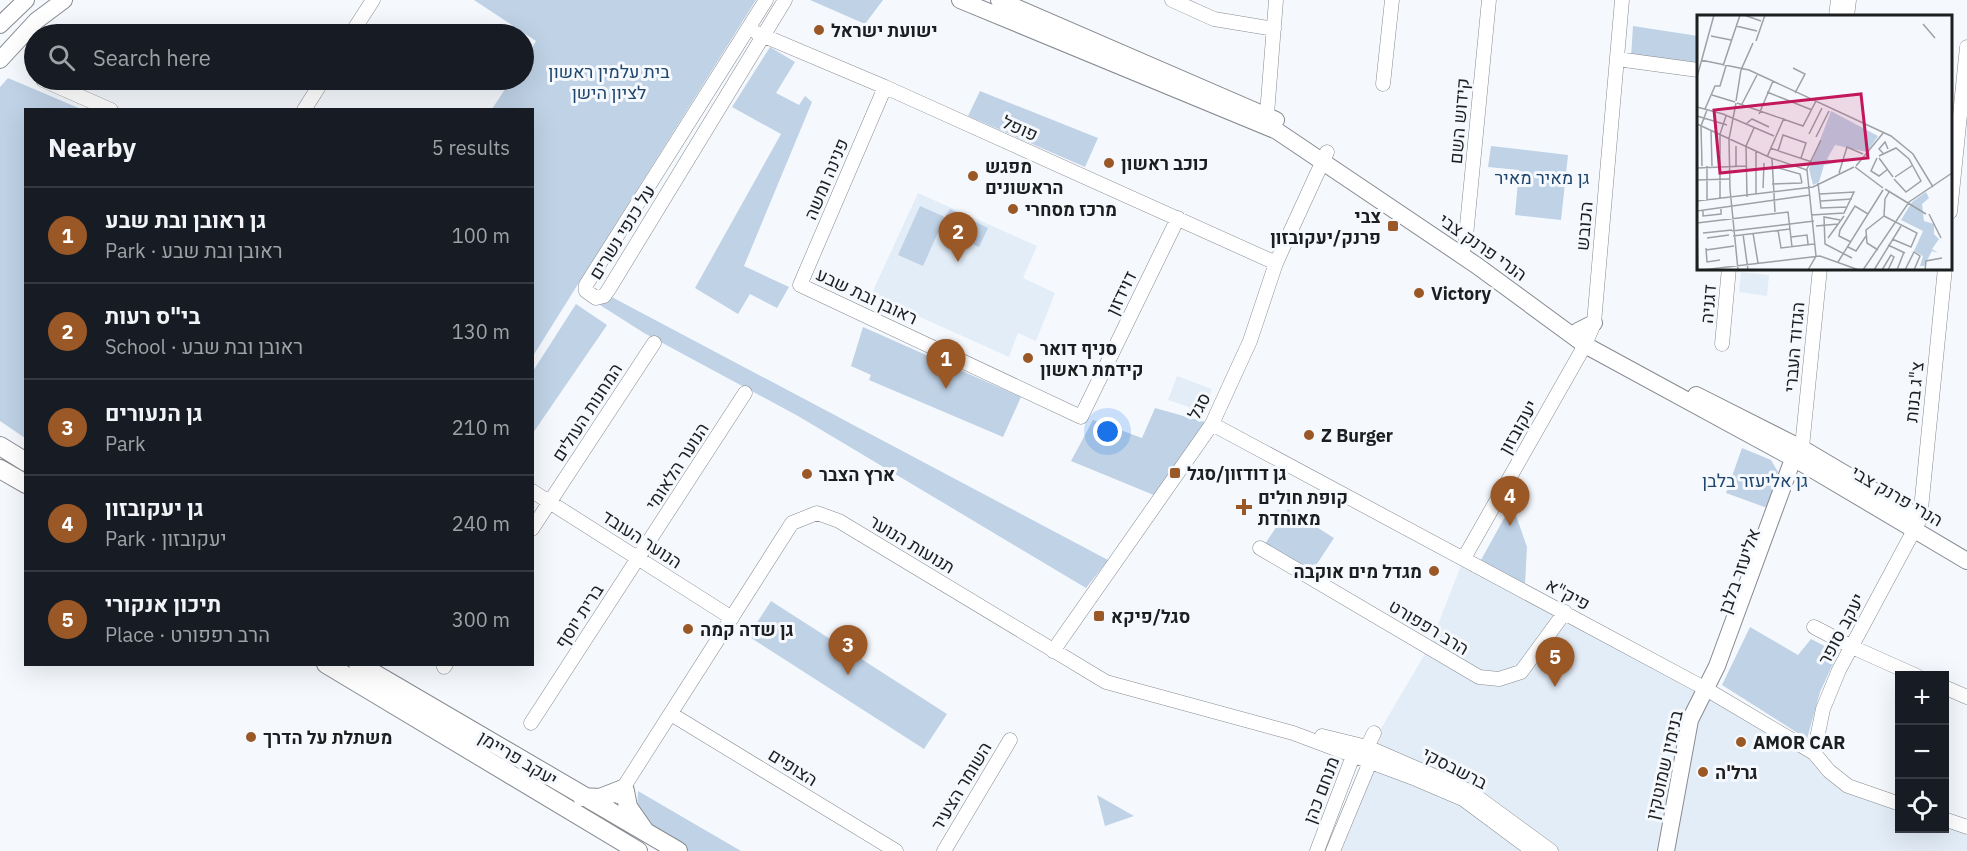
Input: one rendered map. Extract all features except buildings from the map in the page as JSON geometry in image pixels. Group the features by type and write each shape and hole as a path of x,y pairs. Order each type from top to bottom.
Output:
{"main road":[{"path":"0,446 24,461"},
{"path":"0,469 24,483"},
{"name":"יעקב פריימן","path":"329,666 638,851"},
{"name":"יעקב פריימן","path":"361,666 609,813 678,851"},
{"path":"582,797 600,798 625,787 628,807 647,834"}],"street":[{"path":"0,25 26,0"},
{"path":"33,24 64,0"},
{"path":"357,24 373,0"},
{"name":"על כנפי נשרים","path":"766,0 586,285 586,291 596,298 604,296 609,289 785,0"},
{"name":"הנרי פרנק צבי","path":"960,0 1277,130 1465,246 1587,334"},
{"name":"הנרי פרנק צבי","path":"999,0 1267,114 1476,265 1587,334 1917,523 1967,549"},
{"path":"1172,0 1214,19 1274,29"},
{"path":"1267,114 1276,0"},
{"path":"1383,84 1392,0"},
{"name":"קידוש השם","path":"1465,246 1489,0"},
{"name":"הכובש","path":"1587,334 1622,0"},
{"path":"1836,15 1838,0"},
{"path":"1847,15 1849,0"},
{"name":"פופל","path":"748,29 885,87 1276,263"},
{"path":"0,60 24,34"},
{"path":"1952,189 1967,47"},
{"path":"1617,59 1697,70"},
{"name":"פנינה ומשה","path":"800,285 885,87"},
{"path":"66,90 106,108"},
{"path":"305,108 317,90"},
{"name":"סגל","path":"1053,651 1212,424 1250,341 1276,263 1324,157"},
{"name":"דוידזון","path":"1081,417 1178,219"},
{"name":"דגניה","path":"1722,344 1729,270"},
{"name":"הגדוד העברי","path":"1798,454 1805,428 1820,270"},
{"name":"צ\"ג בנות","path":"1917,523 1945,270"},
{"name":"ראובן ובת שבע","path":"800,285 1081,417"},
{"name":"יעקובזון","path":"1464,558 1587,334"},
{"name":"המחנות העולים","path":"534,526 654,343"},
{"name":"הנוער הלאומי","path":"638,558 745,393"},
{"name":"פיק\"א","path":"1212,424 1708,690 1814,753 1829,771 1848,786 1895,803"},
{"name":"אליעזר בלבן","path":"1708,690 1722,670 1798,454"},
{"name":"הנוער העובד","path":"534,491 732,618"},
{"name":"תנועות הנוער","path":"598,828 792,523 818,513 839,521 1106,682 1293,733 1370,762"},
{"name":"הנרי פרנק צבי","path":"1917,523 1967,561"},
{"name":"יעקב סופר","path":"1814,753 1823,710 1839,670 1917,523"},
{"name":"הרב רפפורט","path":"1260,548 1479,677 1499,679 1521,672 1565,612"},
{"name":"ברית יוסף","path":"531,723 638,558"},
{"path":"1814,627 1852,647 1908,671"},
{"path":"1949,689 1967,697"},
{"name":"בנימין שמוטקין","path":"1666,851 1690,720 1708,690"},
{"name":"בנימין שמוטקין","path":"1672,851 1696,721 1708,690"},
{"name":"הצופים","path":"671,714 896,851"},
{"name":"תנועות הנוער","path":"1293,733 1343,740 1367,747"},
{"path":"1367,747 1374,733"},
{"name":"השומר הצעיר","path":"944,851 1010,740"},
{"name":"מנחם כהן","path":"1317,851 1353,756 1367,747 1370,762 1334,851"},
{"name":"ברשבסקי","path":"1367,747 1469,791 1551,851"},
{"name":"ברשבסקי","path":"1370,762 1463,799 1533,851"},
{"path":"1949,821 1967,827"}],"shaded area":[{"path":"918,193 1037,246 1023,278 1055,293 1036,341 1018,333 1009,357 871,295"},
{"path":"1741,272 1769,275 1767,296 1739,292"},
{"path":"1177,376 1212,389 1203,412 1168,400"},
{"path":"1464,558 1814,753 1848,786 1895,803 1895,833 1949,833 1949,820 1967,827 1967,851 1324,851 1363,759 1429,647"}],"green space":[{"name":"בית עלמין ראשון לציון הישן","path":"474,0 756,0 534,354 534,108 493,108 504,90 534,90 534,44 536,41 534,40 534,24 510,24"},
{"path":"810,0 883,0 865,24"},
{"path":"1633,26 1697,36 1697,63 1631,57"},
{"path":"770,47 795,62 776,93 799,105 805,96 812,102 744,266 789,287 777,308 750,294 738,314 695,288 781,134 732,107"},
{"path":"8,78 24,85 24,90 36,90 79,108 24,108 24,437 0,421 0,87"},
{"path":"980,91 1098,138 1085,167 968,116"},
{"name":"גן מאיר מאיר","path":"1491,146 1568,155 1561,220 1515,215 1519,170 1488,167"},
{"path":"920,206 945,217 950,209 988,228 979,247 940,228 923,266 898,255"},
{"path":"608,295 1108,560 1086,588 798,416 644,333 600,305"},
{"path":"576,304 607,325 534,432 534,369"},
{"path":"863,327 1021,397 1003,437 869,380 871,375 851,366"},
{"path":"1155,408 1212,424 1161,498 1071,461 1093,420 1142,438"},
{"name":"גן אליעזר בלבן","path":"1742,448 1771,460 1778,472 1770,509 1726,493"},
{"path":"1512,504 1527,547 1525,584 1481,560"},
{"path":"1288,509 1334,538 1311,573 1265,544"},
{"path":"771,601 947,714 924,749 748,636"},
{"path":"1750,627 1798,655 1811,639 1838,653 1820,692 1807,739 1722,685"},
{"path":"638,791 741,851 678,851 637,812"},
{"path":"1097,795 1134,816 1105,826"}],"place":[{"name":"ישועת ישראל","path":"819,30"},
{"name":"כוכב ראשון","path":"1109,163"},
{"name":"מפגש הראשונים","path":"973,176"},
{"name":"מרכז מסחרי","path":"1013,209"},
{"name":"צבי פרנק/יעקובזון","path":"1393,226"},
{"name":"בי\"ס רעות","path":"958,262"},
{"name":"Victory","path":"1419,293"},
{"name":"סניף דואר קידמת ראשון","path":"1028,358"},
{"name":"גן ראובן ובת שבע","path":"946,389"},
{"name":"Z Burger","path":"1309,435"},
{"name":"גן דודזון/סגל","path":"1175,473"},
{"name":"ארץ הצבר","path":"807,474"},
{"name":"קופת חולים מאוחדת","path":"1244,507"},
{"name":"גן יעקובזון","path":"1510,526"},
{"name":"מגדל מים אוקבה","path":"1434,571"},
{"name":"סגל/פיקא","path":"1099,616"},
{"name":"גן שדה קמה","path":"688,629"},
{"name":"גן הנעורים","path":"848,675"},
{"name":"תיכון אנקורי","path":"1555,687"},
{"name":"משתלת על הדרך","path":"251,737"},
{"name":"AMOR CAR","path":"1741,742"},
{"name":"גרל'ה","path":"1703,772"}]}
